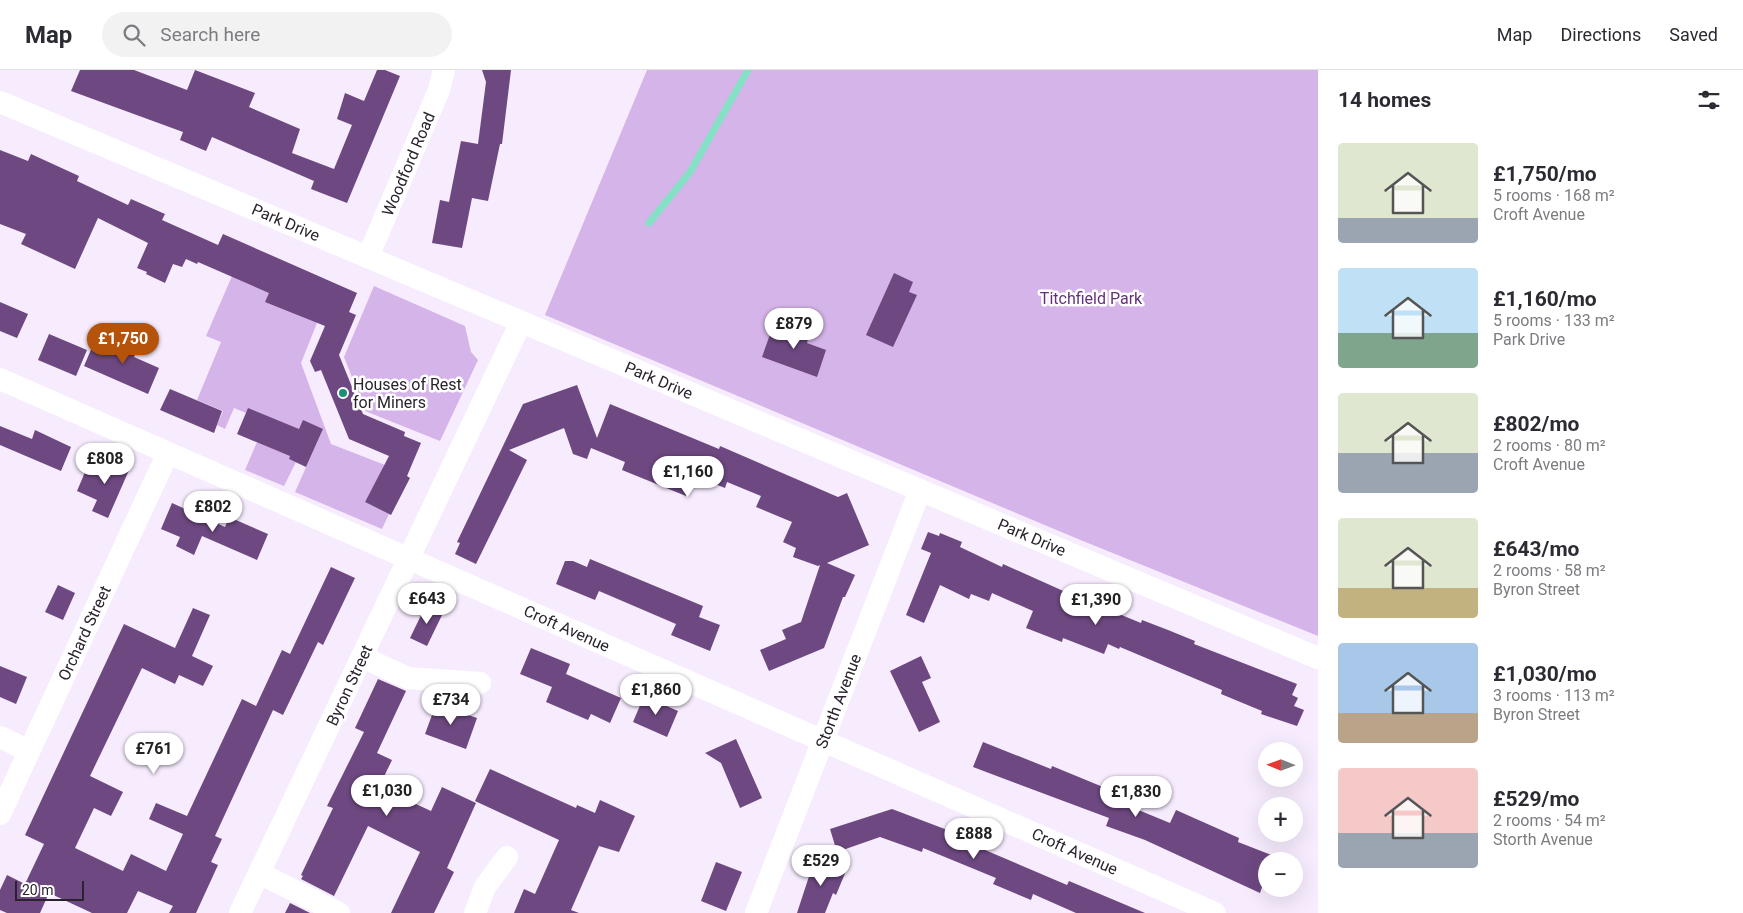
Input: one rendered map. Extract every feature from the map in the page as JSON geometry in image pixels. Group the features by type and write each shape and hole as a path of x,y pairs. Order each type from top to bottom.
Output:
{"street":[{"name":"Woodford Road","path":"368,257 438,90 444,70"},
{"name":"Park Drive","path":"0,102 1318,658"},
{"name":"Byron Street","path":"240,913 522,322"},
{"name":"Croft Avenue","path":"0,379 1215,913"},
{"name":"Orchard Street","path":"0,814 168,453"},
{"name":"Storth Avenue","path":"756,913 920,490"},
{"path":"362,657 408,678 480,683"},
{"path":"0,737 29,751"},
{"path":"475,913 485,886 507,857"},
{"path":"259,873 339,913"}],"green space":[{"name":"Titchfield Park","path":"647,70 1318,70 1318,636 1078,539 545,315"},
{"path":"269,266 317,323 301,363 331,444 385,465 365,502 389,514 382,529 295,492 323,429 299,436 289,459 296,462 284,486 245,470 257,442 246,413 234,408 225,429 217,425 223,411 197,400 221,342 206,336 232,276"},
{"path":"374,286 465,326 471,352 478,360 440,441 365,411 344,357"}],"building":[{"path":"80,70 134,70 187,90 195,70 255,93 249,107 300,129 292,153 334,169 352,125 337,119 345,93 364,101 377,70 385,70 400,76 347,203 311,189 314,181 212,137 206,151 180,140 183,132 71,91"},
{"path":"482,70 511,70 502,144 500,144 488,201 472,198 462,248 432,243 440,200 449,202 461,141 478,144 486,82"},
{"path":"0,150 28,161 31,154 79,176 77,181 128,205 131,199 165,214 162,220 218,245 223,234 357,293 349,312 356,315 339,355 363,414 405,432 404,436 421,443 407,476 410,478 391,515 365,502 389,456 349,439 321,370 315,372 310,361 325,326 265,302 269,293 198,262 197,264 186,259 182,267 173,264 165,283 146,274 147,272 137,268 148,243 98,218 75,269 21,244 26,234 0,224"},
{"path":"894,273 913,282 909,292 917,295 893,347 866,335"},
{"path":"0,302 28,314 17,338 0,331"},
{"path":"774,323 809,335 807,343 826,350 817,377 762,357"},
{"path":"49,334 87,350 76,376 38,360"},
{"path":"116,336 138,347 134,357 159,368 148,394 84,366 93,345 108,351"},
{"path":"577,385 597,438 610,404 719,449 720,446 838,497 847,493 869,545 827,563 855,575 845,597 843,597 824,648 769,671 760,650 786,639 782,630 801,622 820,565 818,566 793,557 796,548 783,542 792,522 756,507 761,496 727,482 725,488 695,476 686,496 622,470 625,462 591,448 587,459 573,454 564,428 509,450 527,460 476,564 455,554 460,543 457,542 523,404"},
{"path":"170,389 222,411 214,433 160,410"},
{"path":"248,408 299,429 303,420 323,429 306,467 289,459 290,456 237,434"},
{"path":"0,426 32,439 35,430 71,447 61,471 0,445"},
{"path":"119,455 133,461 108,518 92,511 97,500 77,491 88,465 109,475"},
{"path":"172,503 225,527 229,517 268,534 257,560 202,536 194,555 176,546 180,537 161,529"},
{"path":"928,532 939,536 940,533 962,542 960,547 1002,567 1003,564 1070,594 1072,589 1089,596 1087,600 1097,605 1141,623 1142,620 1168,630 1195,641 1194,644 1297,684 1292,695 1298,698 1294,706 1304,710 1297,726 1261,714 1262,711 1221,694 1222,690 1120,647 1119,649 1108,644 1104,654 1063,638 1062,642 1026,628 1033,611 992,593 989,601 971,594 969,599 940,585 924,623 906,615 931,553 921,549"},
{"path":"590,559 703,606 699,617 720,625 710,651 671,635 676,624 599,591 595,600 556,584 565,561 573,561 587,567"},
{"path":"331,567 355,578 323,645 318,642 283,715 273,710 215,836 222,839 211,862 218,865 196,913 169,913 173,906 138,891 127,913 92,913 49,893 40,913 7,913 0,910 0,890 7,875 25,884 44,844 25,835 124,624 175,648 193,608 210,615 192,656 213,666 203,686 179,675 175,684 142,668 90,776 123,792 111,816 94,808 75,848 123,871 131,854 166,871 183,834 149,819 156,803 187,816 242,699 256,706 282,650 290,654"},
{"path":"58,585 75,593 63,620 45,612"},
{"path":"426,605 443,613 427,646 410,638"},
{"path":"531,648 570,664 566,674 621,698 610,723 591,714 588,720 546,702 552,687 520,674"},
{"path":"921,656 931,678 922,682 940,722 919,732 890,671"},
{"path":"0,666 27,677 16,704 0,697"},
{"path":"378,679 406,691 377,753 392,760 379,787 431,811 442,787 476,803 447,868 454,872 434,913 391,913 420,852 368,826 334,896 301,879 303,876 301,875 333,808 327,806 364,732 355,728"},
{"path":"644,696 678,711 667,737 633,722"},
{"path":"436,704 477,718 466,749 425,734"},
{"path":"736,739 762,798 740,808 721,763 705,753"},
{"path":"983,742 1051,769 1052,766 1120,794 1121,792 1140,800 1136,809 1170,823 1176,810 1239,838 1238,842 1264,852 1258,852 1258,892 1145,840 1106,826 1109,818 973,767"},
{"path":"490,769 576,808 577,805 595,813 600,800 635,816 619,852 599,846 571,910 579,913 514,913 524,889 535,894 559,840 475,801"},
{"path":"892,809 987,845 985,850 1067,885 1069,881 1145,913 1076,913 1033,894 1031,900 993,884 996,878 923,848 922,852 880,837 837,852 830,829"},
{"path":"815,858 846,871 836,895 833,893 825,913 797,913"},
{"path":"716,862 742,872 726,911 701,901"},
{"path":"290,903 310,913 285,913"}],"waterway":[{"path":"649,223 690,172 748,70"}],"place":[{"name":"Houses of Rest for Miners","path":"343,393"}]}
